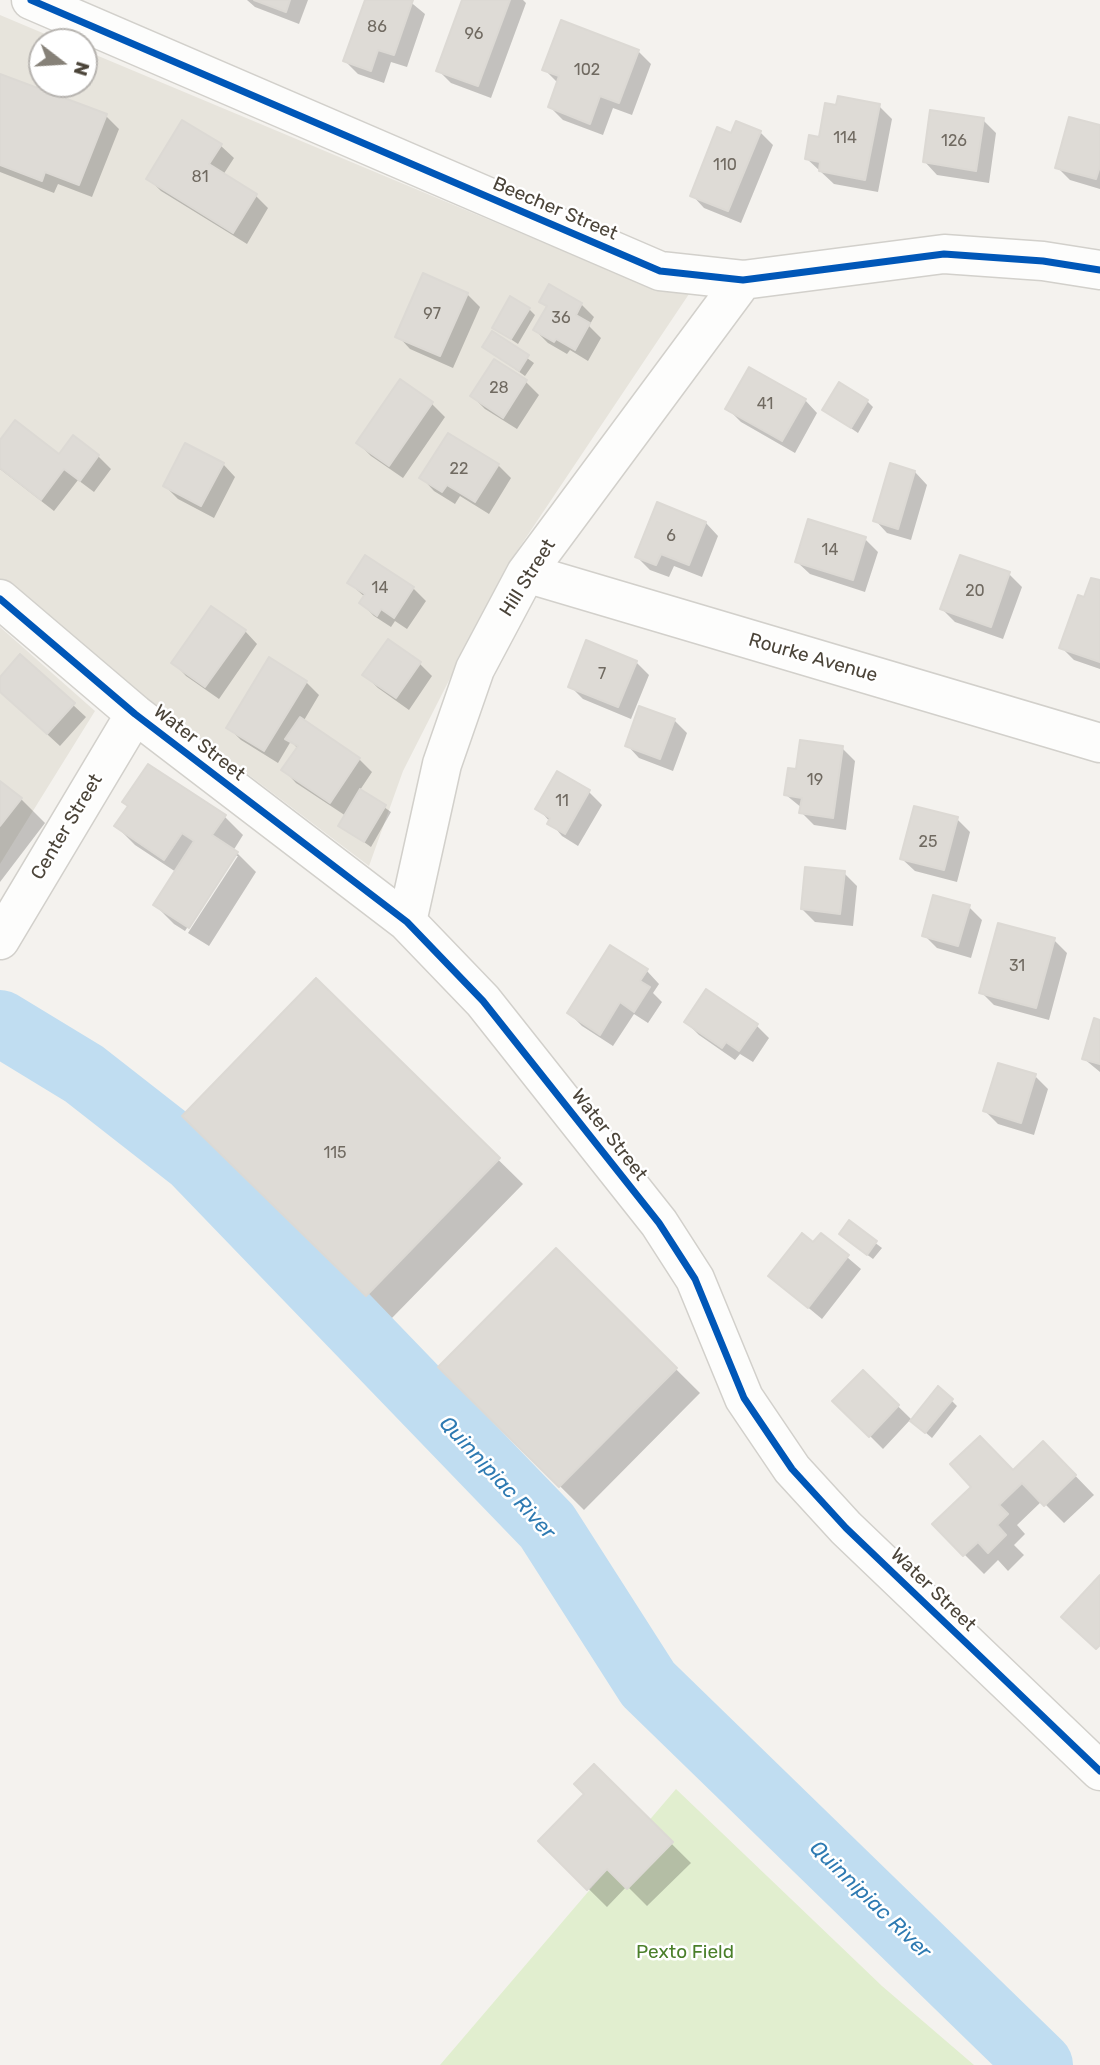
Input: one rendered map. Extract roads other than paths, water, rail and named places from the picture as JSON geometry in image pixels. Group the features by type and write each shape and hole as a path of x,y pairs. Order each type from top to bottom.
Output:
{"street":[{"name":"Beecher Street","path":"31,0 660,271 743,280 944,254 1043,261 1100,270"},
{"name":"Hill Street","path":"407,922 442,764 475,668 526,573 743,280"},
{"name":"Rourke Avenue","path":"526,573 1100,743"},
{"name":"Water Street","path":"0,598 135,714 407,922 483,1001 659,1223 695,1279 744,1398 792,1469 846,1528 1100,1771"},
{"name":"Center Street","path":"0,940 135,714"}],"waterway":[{"name":"Quinnipiac River","path":"0,1023 84,1074 194,1160 547,1526 648,1684 1040,2065"}],"park label":[{"name":"Pexto Field","path":"685,1953"}]}
